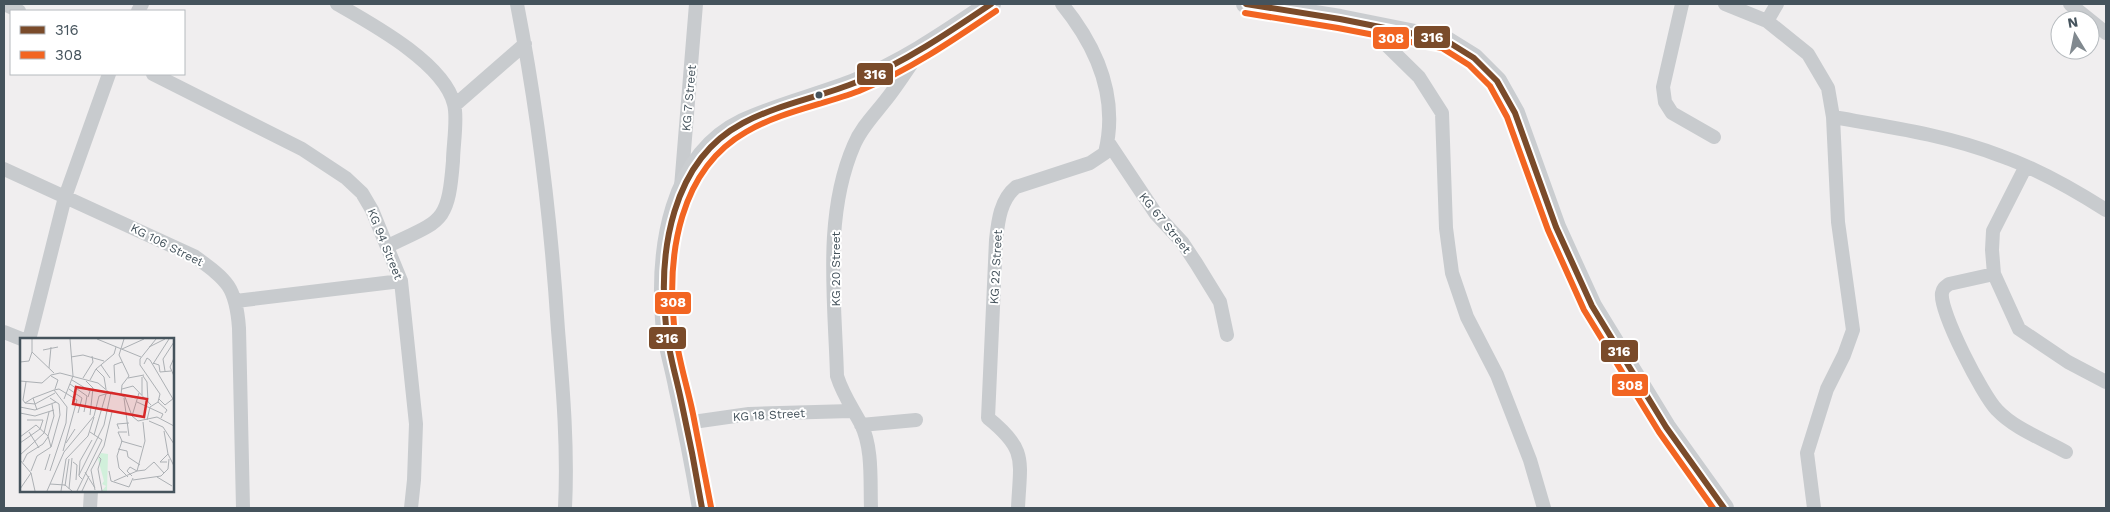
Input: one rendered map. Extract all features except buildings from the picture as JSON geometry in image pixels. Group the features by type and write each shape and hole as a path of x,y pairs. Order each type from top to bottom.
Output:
{"main road":[{"path":"702,508 665,320 665,267 670,226 680,193 696,164 717,142 742,124 859,82 923,48 991,4"},
{"path":"1246,4 1340,11 1365,24 1444,40 1474,58 1497,81 1515,113 1556,227 1592,306 1656,411 1724,508"}],"street":[{"path":"4,4 17,10"},
{"path":"337,4 415,53 447,88 455,105 450,196 444,214 431,225 388,246"},
{"path":"517,4 547,189 565,407 567,467 565,508"},
{"name":"KG 7 Street","path":"680,193 696,4"},
{"path":"1062,4 1083,30 1102,71 1109,113 1108,142"},
{"path":"1682,4 1663,87 1665,102 1672,113 1714,137"},
{"path":"1725,4 1768,21 1808,54 1828,88 1834,117 1838,222 1853,330 1844,355 1827,389 1808,453 1814,508"},
{"path":"1768,21 1777,4"},
{"path":"2070,4 2106,33"},
{"path":"1365,24 1419,77 1442,113 1446,228 1452,273 1467,316 1497,375 1530,460 1544,508"},
{"path":"455,105 525,44"},
{"name":"KG 20 Street","path":"871,508 868,454 861,425 842,395 837,376 834,255 838,202 854,145 867,122 885,101 923,48"},
{"path":"30,338 65,197 109,75"},
{"name":"KG 94 Street","path":"155,75 302,149 346,178 362,193 388,246 401,281 416,424 411,508"},
{"path":"1834,117 1939,137 2000,155 2026,166 2106,210"},
{"name":"KG 67 Street","path":"1108,142 1156,214 1182,242 1196,263 1220,302 1227,335"},
{"name":"KG 22 Street","path":"1018,508 1020,459 1015,444 1006,432 988,418 999,220 1009,193 1016,187 1090,163 1105,154 1108,142"},
{"path":"2026,166 1993,231 1994,274 2020,329 2068,362 2106,382"},
{"name":"KG 106 Street","path":"4,169 194,256 216,271 229,285 236,301 242,411 242,508"},
{"path":"1994,274 1949,284 1943,288 1941,294 1948,315 1975,377 1996,409 2010,422 2066,452"},
{"path":"236,301 401,281"},
{"path":"4,332 20,338"},
{"name":"KG 18 Street","path":"686,423 749,414 852,411"},
{"path":"861,425 916,420"},
{"path":"90,508 91,492"}],"transit line":[{"name":"316","path":"702,508 687,427 668,345 664,298 668,240 674,211 685,185 699,160 719,140 743,123 757,116 843,87 875,74 926,46 991,4"},
{"name":"316","path":"1246,4 1340,19 1445,40 1474,58 1497,81 1515,113 1556,227 1592,306 1666,427 1724,508"},
{"name":"308","path":"711,507 693,414 677,347 672,298 676,243 682,216 692,191 706,168 723,148 746,132 773,119 845,96 877,83 929,55 996,11"},
{"name":"308","path":"1245,13 1442,48 1469,65 1490,86 1507,117 1548,230 1584,310 1659,432 1713,508"}]}
